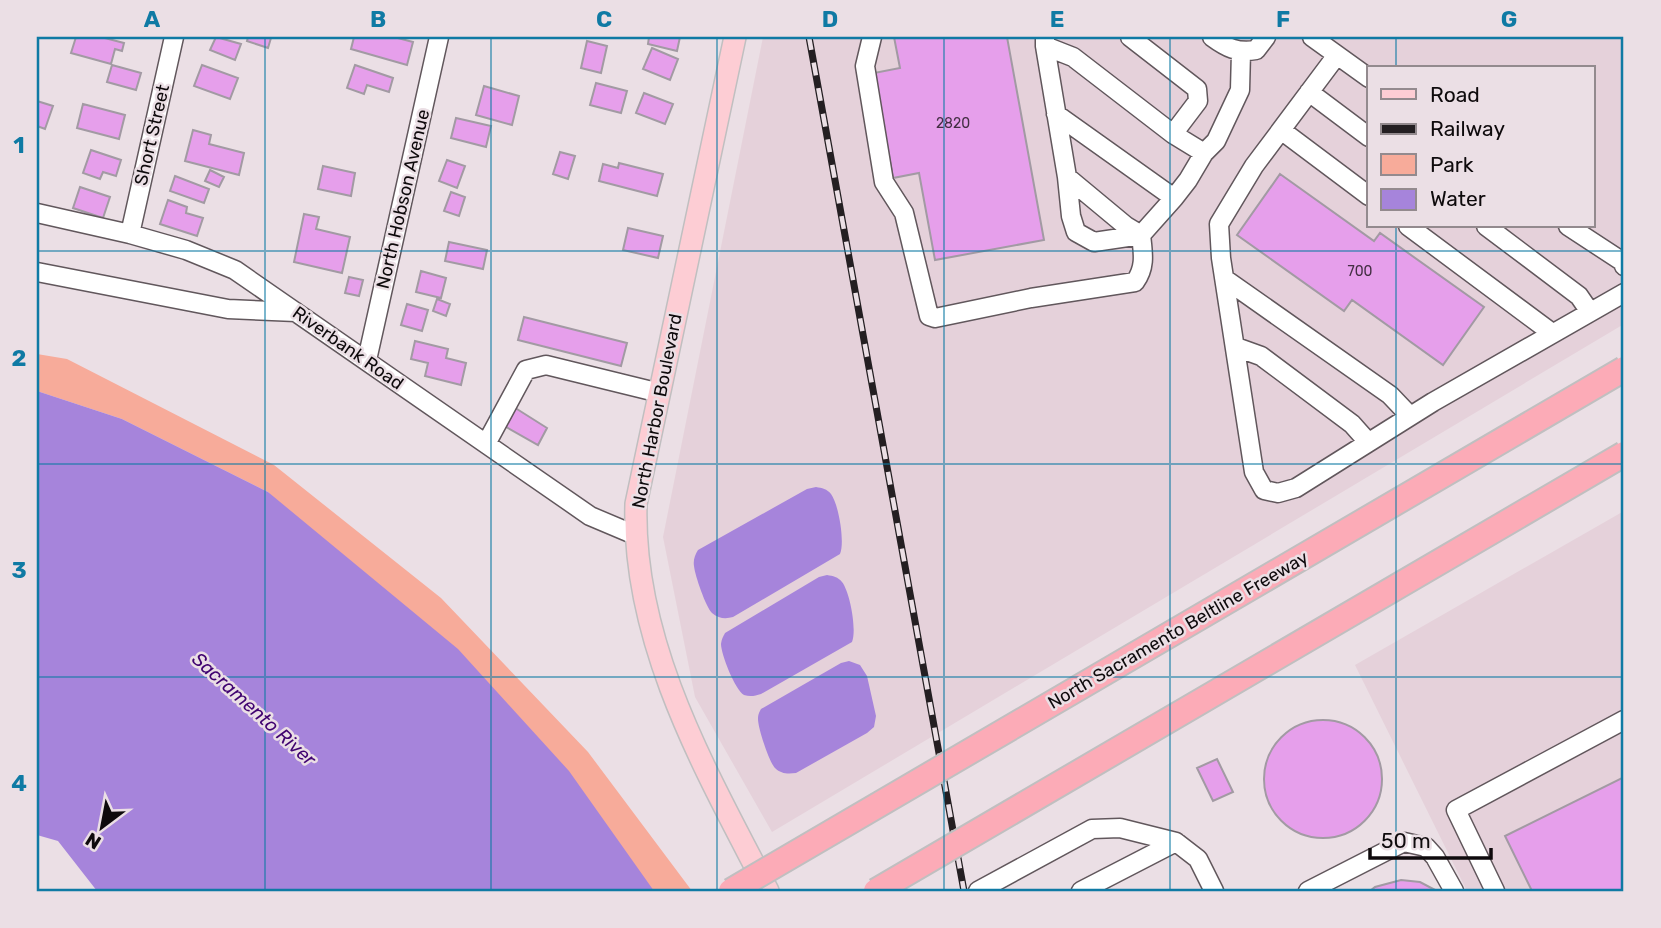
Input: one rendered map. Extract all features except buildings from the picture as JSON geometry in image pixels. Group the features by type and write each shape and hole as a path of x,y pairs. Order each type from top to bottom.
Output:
{"highway":[{"name":"North Sacramento Beltline Freeway","path":"731,891 1624,369"},
{"path":"876,891 1624,454"}],"main road":[{"name":"North Harbor Boulevard","path":"735,37 636,504 635,535 648,613 668,686 768,891"}],"street":[{"name":"Short Street","path":"130,233 174,37"},
{"name":"North Hobson Avenue","path":"367,360 439,37"},
{"path":"872,37 865,66 884,182 904,213 929,316 935,318 1031,298 1136,282 1143,272 1141,235"},
{"path":"1130,37 1197,89 1198,101 1173,134"},
{"path":"1045,41 1068,177 1071,216 1076,232 1094,242 1141,235 1174,198 1204,153 1216,141 1240,90 1255,46 1226,48 1212,37"},
{"path":"1311,37 1367,77"},
{"path":"1045,41 1073,57 1173,134 1204,153"},
{"path":"1337,55 1254,166 1219,224 1254,472 1264,490 1278,494 1296,488 1410,416 1624,293"},
{"path":"1309,92 1367,136"},
{"path":"1056,114 1174,198"},
{"path":"1280,130 1367,195"},
{"path":"1068,177 1126,226 1141,235"},
{"name":"Riverbank Road","path":"37,213 130,233 186,250 235,270 590,516 635,535"},
{"path":"1411,228 1552,333"},
{"path":"1489,228 1578,296 1590,312"},
{"path":"1571,228 1623,262 1624,266"},
{"path":"37,272 229,309 296,312"},
{"path":"1225,279 1390,395 1410,416"},
{"path":"1236,347 1261,356 1352,424 1368,442"},
{"path":"486,444 526,370 531,368 546,365 660,393"},
{"path":"1495,891 1456,810 1624,720"},
{"path":"978,891 1092,829 1120,828 1176,842 1198,859 1214,891"},
{"path":"1080,891 1176,842"},
{"path":"1308,891 1404,842 1426,847 1435,857 1454,891"}],"shaded area":[{"path":"763,37 1624,37 1624,324 772,832 695,697 663,537"},
{"path":"1624,511 1624,891 1467,891 1355,665"}],"green space":[{"path":"37,354 67,359 274,465 441,598 588,752 692,891 633,891 268,492 122,419 37,391"}],"water":[{"name":"Sacramento River","path":"37,391 122,419 268,492 458,649 569,771 654,891 97,891 58,841 37,835"},
{"path":"816,487 829,492 834,499 841,533 840,554 733,617 722,618 712,613 695,571 694,560 698,550 807,489"},
{"path":"827,575 840,580 848,594 853,620 852,642 761,694 744,695 733,679 723,655 721,644 725,633 819,577"},
{"path":"849,661 860,665 867,676 876,716 874,727 796,773 777,770 764,745 760,730 758,717 761,709"}],"railway":[{"path":"809,37 964,891"}]}
